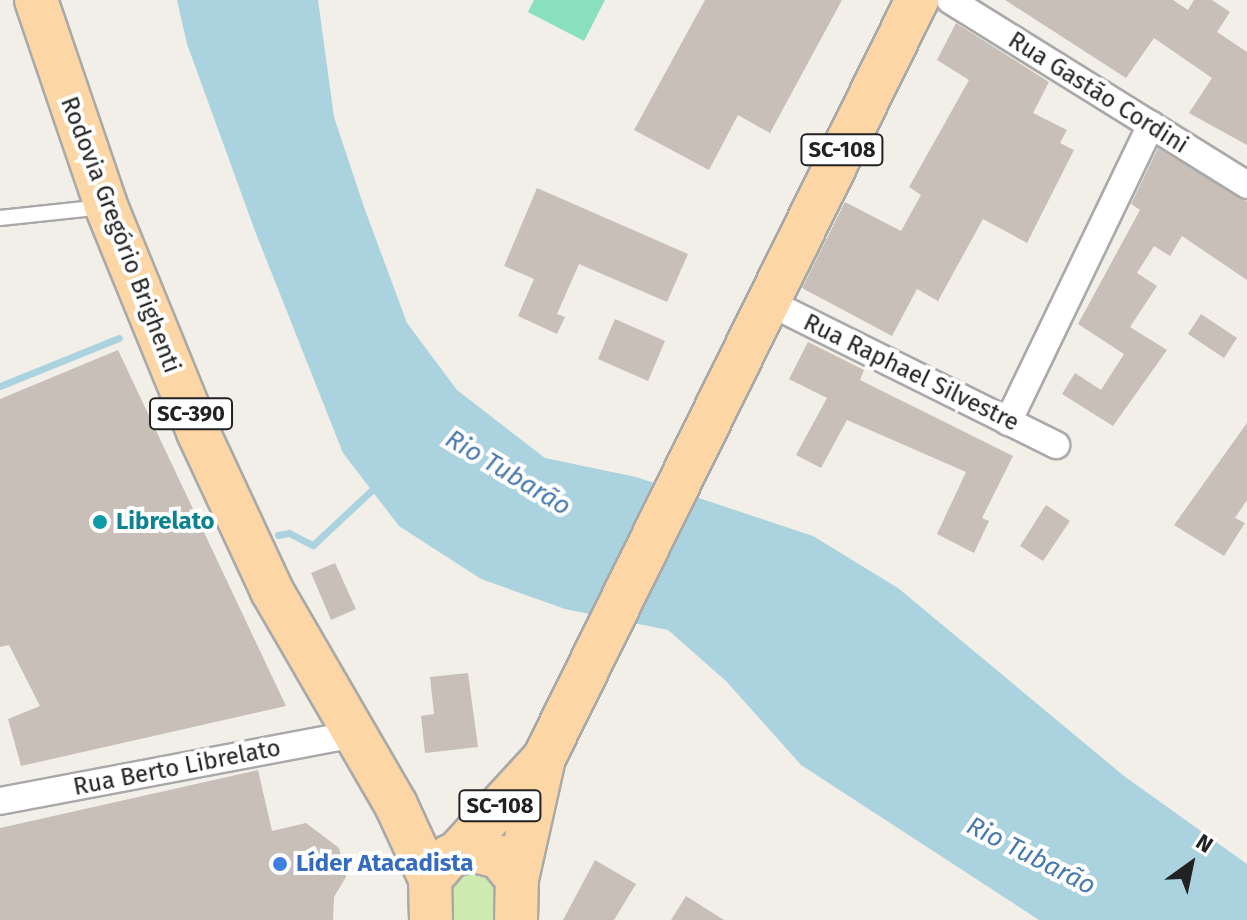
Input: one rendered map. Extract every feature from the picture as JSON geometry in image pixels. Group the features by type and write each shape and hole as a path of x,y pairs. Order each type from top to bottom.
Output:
{"main road":[{"name":"Rodovia Gregório Brighenti","path":"36,0 106,206 241,526 353,734 396,805 437,890"},
{"name":"SC-108","path":"517,879 547,751 678,477 917,0"},
{"name":"SC-108","path":"437,890 547,751"},
{"path":"437,890 485,852 517,879 516,920"}],"street":[{"name":"Rua Gastão Cordini","path":"950,0 1247,185"},
{"path":"1008,422 1151,125"},
{"name":"Rua Raphael Silvestre","path":"766,301 1056,445"},
{"name":"Rua Berto Librelato","path":"0,801 353,734"}],"lane":[{"path":"0,218 106,206"}],"green space":[{"path":"534,0 605,0 584,41 528,12"},
{"path":"457,867 498,874 498,920 449,920 442,884"}],"water":[{"name":"Rio Tubarão","path":"177,0 318,0 334,117 364,207 407,323 457,390 545,458 636,477 813,536 898,588 1124,776 1247,864 1247,920 1039,920 801,765 726,681 668,630 565,609 481,579 399,526 343,453 255,231 187,44"}],"building":[{"path":"705,0 842,0 770,133 738,115 709,170 634,130"},
{"path":"1005,0 1173,0 1188,10 1194,0 1212,0 1230,12 1217,32 1247,52 1247,145 1189,113 1212,78 1154,38 1126,78"},
{"path":"956,23 1049,82 1033,113 1067,130 1060,143 1074,150 1027,243 983,219 938,301 917,289 892,336 802,288 845,202 901,231 921,195 909,187 969,80 937,60"},
{"path":"1158,148 1247,202 1247,280 1182,236 1170,256 1154,246 1137,273 1157,286 1130,327 1167,350 1113,426 1062,394 1075,373 1101,390 1124,354 1078,324 1140,210 1131,204"},
{"path":"537,188 688,254 667,302 579,264 557,314 565,317 557,334 518,316 534,279 504,266"},
{"path":"1201,314 1237,338 1224,358 1188,334"},
{"path":"615,319 665,341 648,381 598,359"},
{"path":"808,342 864,370 860,380 1013,456 982,518 989,521 974,553 937,534 966,472 847,420 821,468 796,455 827,398 789,379"},
{"name":"Librelato","path":"118,350 286,706 21,766 8,719 40,706 9,645 0,647 0,399"},
{"path":"1247,423 1247,500 1235,518 1245,523 1224,556 1174,525"},
{"path":"1046,505 1070,521 1043,561 1020,546"},
{"path":"335,563 356,609 331,620 311,573"},
{"path":"468,673 478,747 425,753 421,716 434,714 430,677"},
{"path":"258,770 272,831 306,823 339,848 346,877 334,897 333,920 0,920 0,828"},
{"path":"595,860 636,884 614,920 563,920"},
{"path":"686,896 724,920 671,920"}],"waterway":[{"path":"0,386 119,338"},
{"path":"278,535 289,533 313,545 376,486"}],"place":[{"name":"Librelato","path":"100,522"},
{"name":"Líder Atacadista","path":"280,864"}]}
